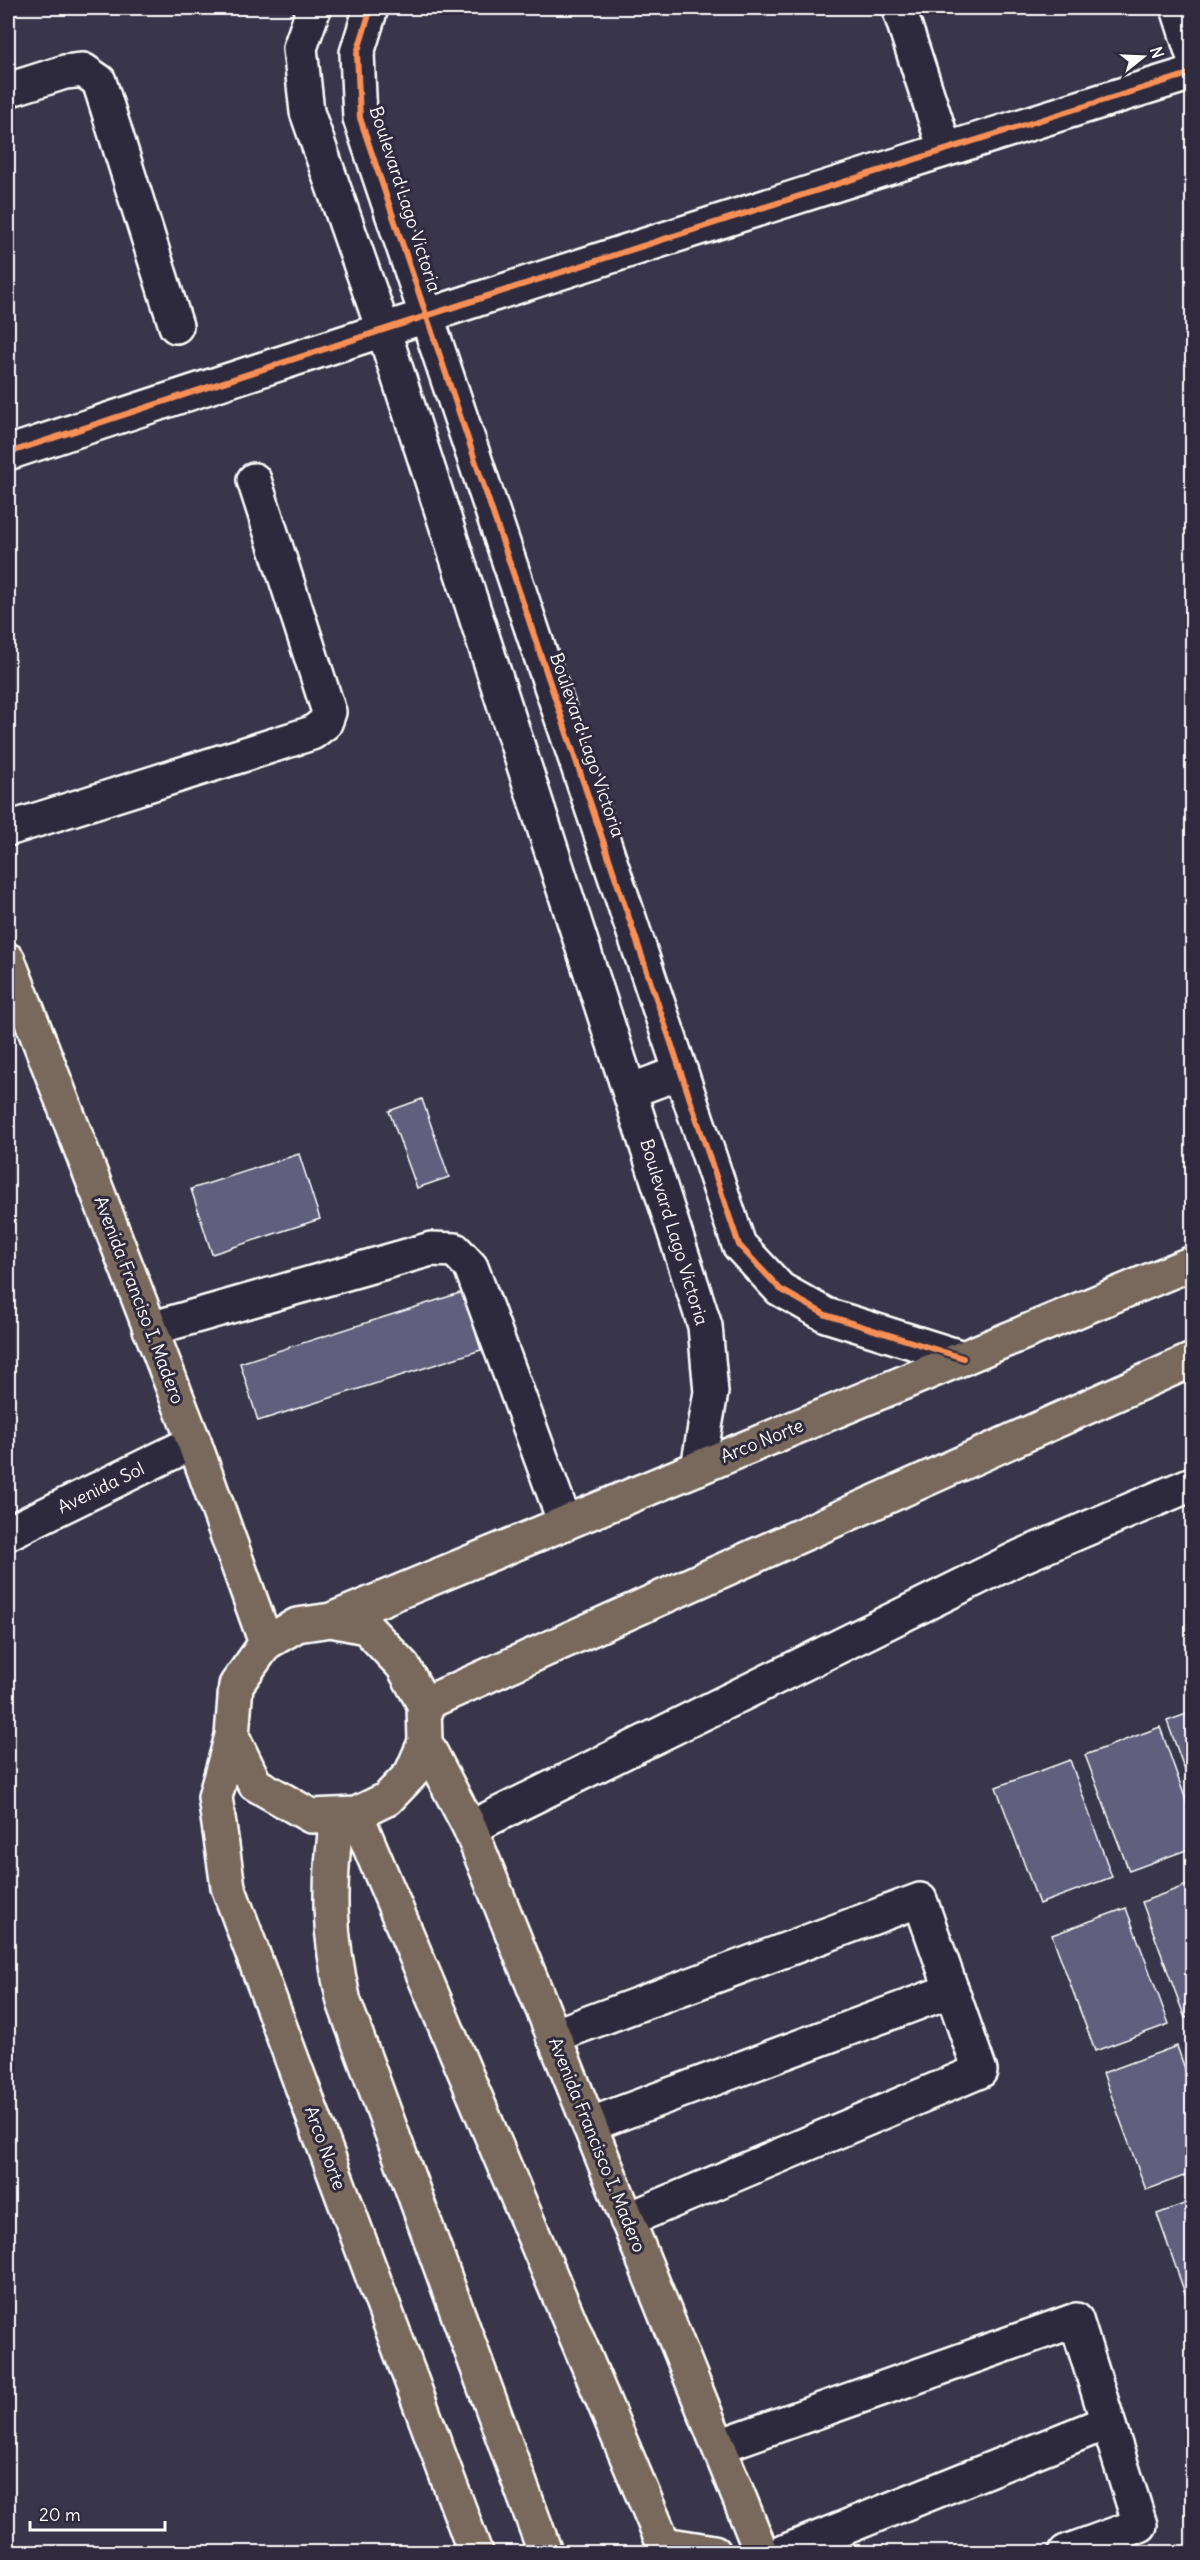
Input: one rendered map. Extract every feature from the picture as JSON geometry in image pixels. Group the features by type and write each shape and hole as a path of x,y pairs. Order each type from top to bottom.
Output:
{"main road":[{"name":"Avenida Franciso I. Madero","path":"8,960 194,1442 266,1643"},
{"name":"Arco Norte","path":"331,1620 1192,1263"},
{"path":"424,1704 1192,1360"},
{"path":"331,1620 366,1627 403,1666 424,1704 425,1742 411,1774 387,1799 346,1816 311,1816 255,1784 232,1736 236,1685 266,1643 297,1625 331,1620"},
{"name":"Arco Norte","path":"232,1736 215,1797 228,1887 475,2553"},
{"name":"Avenida Francisco I. Madero","path":"425,1742 470,1828 761,2553"},
{"path":"346,1816 665,2548 714,2553"},
{"path":"346,1816 329,1875 333,1956 344,2002 544,2553"}],"street":[{"name":"Boulevard Lago Victoria","path":"314,8 300,48 308,112 383,329 705,1326 711,1392 698,1468"},
{"name":"Boulevard Lago Victoria","path":"370,8 357,53 360,118 739,1245 780,1289 826,1315 963,1358"},
{"path":"899,8 945,149"},
{"path":"1178,8 1192,52"},
{"path":"8,90 65,72 83,70 99,81 176,326"},
{"path":"8,453 383,329 945,149 1192,73"},
{"path":"8,829 312,733 325,723 329,712 254,480"},
{"path":"630,1091 681,1072"},
{"path":"150,1329 431,1249 455,1250 471,1267 565,1523"},
{"name":"Avenida Sol","path":"8,1533 194,1442"},
{"path":"470,1828 1020,1557 1192,1484"},
{"path":"553,2036 920,1900 980,2071 627,2220"},
{"path":"589,2125 951,1990"},
{"path":"719,2446 1076,2320 1140,2525 1066,2553"},
{"path":"784,2553 1108,2421"}],"building":[{"path":"422,1099 449,1177 417,1188 389,1111"},
{"path":"299,1154 320,1219 212,1254 191,1189"},
{"path":"463,1292 481,1350 258,1421 240,1363"},
{"path":"1192,1712 1192,1790 1167,1721"},
{"path":"1160,1727 1192,1817 1192,1848 1129,1871 1085,1755"},
{"path":"1070,1760 1112,1877 1039,1904 996,1787"},
{"path":"1192,1883 1192,2016 1185,2018 1142,1902"},
{"path":"1126,1908 1169,2024 1095,2051 1052,1935"},
{"path":"1177,2046 1192,2089 1192,2173 1146,2190 1103,2073"},
{"path":"1192,2201 1192,2313 1157,2214"},
{"path":"1139,2547 1141,2552 1125,2552"}],"cycle path":[{"path":"371,8 357,53 360,118 739,1245 780,1289 826,1315 963,1358"},
{"path":"8,453 599,260 1192,73"}]}
